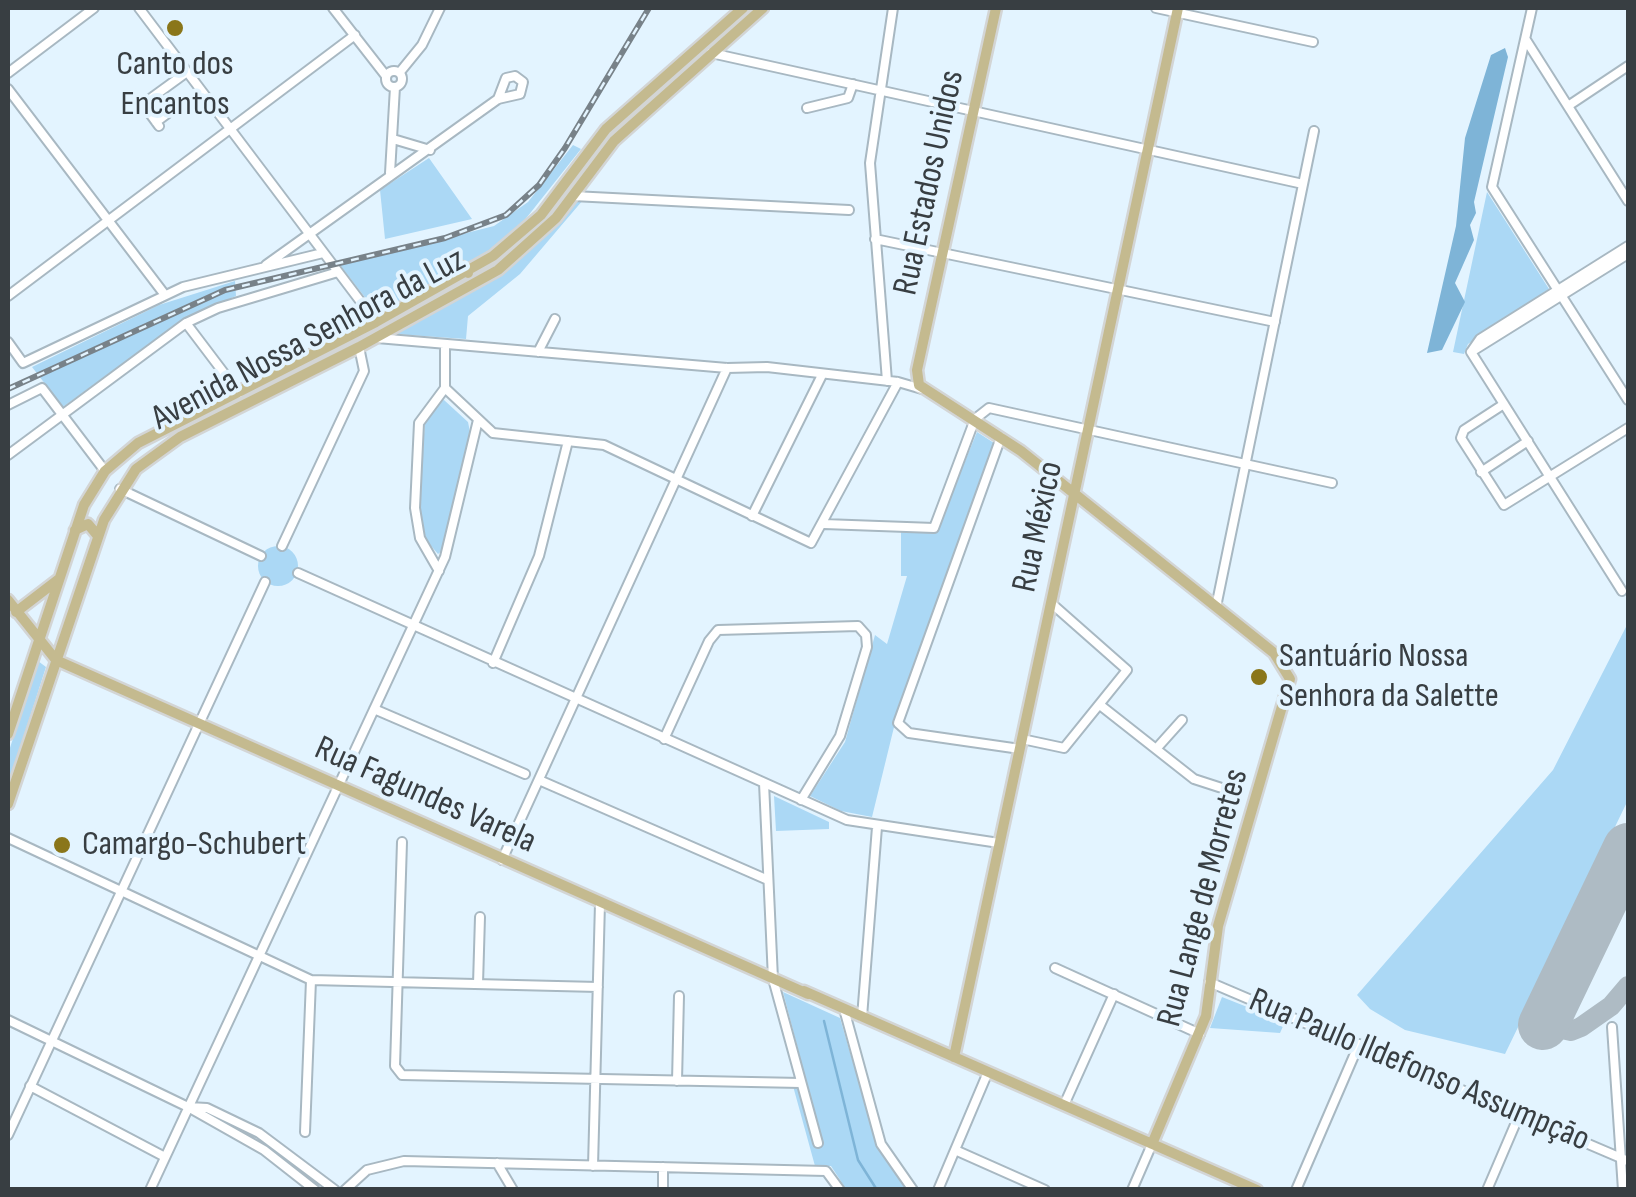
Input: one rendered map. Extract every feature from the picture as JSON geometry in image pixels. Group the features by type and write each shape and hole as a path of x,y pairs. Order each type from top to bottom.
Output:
{"main road":[{"name":"Avenida Nossa Senhora da Luz","path":"8,732 88,494 104,471 138,443 468,273 529,226 606,129 743,8"},
{"name":"Avenida Nossa Senhora da Luz","path":"8,804 98,536 120,489 168,444 464,292 535,240 614,141 763,8"},
{"name":"Rua Estados Unidos","path":"922,389 917,370 996,8"},
{"name":"Rua México","path":"954,1058 1177,10"},
{"path":"464,292 468,273"},
{"path":"318,353 312,363 320,368"},
{"path":"922,389 1001,436 1216,607"},
{"path":"1044,470 1064,476 1079,471"},
{"path":"75,530 88,524 98,536"},
{"path":"12,615 59,580"},
{"path":"8,600 12,615 56,660"},
{"name":"Rua Lange de Morretes","path":"1152,1144 1208,1009 1208,982 1218,926 1287,698 1289,672 1281,659 1216,607"},
{"name":"Rua Fagundes Varela","path":"56,660 337,788 1257,1190"},
{"path":"17,706 38,713"},
{"path":"8,732 30,738"}],"street":[{"path":"8,73 94,8"},
{"path":"139,8 376,322"},
{"path":"334,8 386,76 388,84 395,87"},
{"path":"400,72 422,45 440,8"},
{"path":"887,381 870,162 893,8"},
{"path":"1156,8 1313,42"},
{"path":"1532,8 1492,187 1628,400"},
{"path":"8,296 354,35"},
{"path":"1525,40 1628,201"},
{"path":"712,53 1303,184"},
{"path":"1568,106 1628,66"},
{"path":"386,76 392,70 400,72"},
{"path":"180,104 158,124 142,102 187,72"},
{"path":"390,173 395,87 402,80 400,72"},
{"path":"807,108 848,98 853,84"},
{"path":"8,89 165,296"},
{"path":"266,265 498,98"},
{"path":"1216,607 1314,131"},
{"path":"392,139 430,150"},
{"path":"418,146 440,142"},
{"path":"573,196 848,210"},
{"path":"875,239 1274,322"},
{"path":"1622,591 1471,352 1628,246"},
{"path":"8,342 24,363 165,296 266,265 324,253"},
{"path":"1560,293 1628,254"},
{"path":"8,455 186,323 218,308 338,272"},
{"path":"538,352 556,319"},
{"path":"186,323 239,393"},
{"path":"377,338 727,368 760,366 898,382 922,389"},
{"path":"439,571 420,538 415,508 420,416 445,388 446,344"},
{"path":"282,546 365,368 359,347"},
{"path":"502,860 727,368"},
{"path":"445,388 493,434 604,446 811,543 898,382 917,370"},
{"path":"752,516 822,375"},
{"path":"8,404 42,388 104,471"},
{"path":"1504,404 1462,434 1462,442 1504,504 1628,428"},
{"path":"824,524 934,528 976,420 984,409 995,408 1332,483"},
{"path":"150,1190 439,571 478,420"},
{"path":"1001,436 899,727 908,733 1064,748 1127,666 1051,602"},
{"path":"493,663 539,556 568,441"},
{"path":"1481,472 1528,442"},
{"path":"120,489 260,556"},
{"path":"298,573 802,800 877,826 999,843"},
{"path":"8,1135 265,582"},
{"path":"664,738 709,641 718,630 858,626 866,635 867,647 840,736 802,800"},
{"path":"1100,705 1194,779 1231,792"},
{"path":"374,708 524,774"},
{"path":"1156,749 1182,720"},
{"path":"539,780 768,880"},
{"path":"764,783 774,979 818,1143"},
{"path":"862,1017 877,826"},
{"path":"8,838 311,980 598,987"},
{"path":"402,842 398,1073 800,1082"},
{"path":"593,1166 600,903"},
{"path":"478,984 480,916"},
{"path":"1055,968 1200,1034"},
{"path":"306,1132 311,980"},
{"name":"Rua Paulo Ildefonso Assumpção","path":"1208,982 1624,1159"},
{"path":"1064,1106 1114,994"},
{"path":"678,1080 679,996"},
{"path":"844,1010 881,1144 913,1190"},
{"path":"8,1020 188,1107 264,1150 316,1190"},
{"path":"1612,1026 1624,1159 1623,1190"},
{"path":"1296,1190 1359,1044"},
{"path":"938,1190 988,1072"},
{"path":"30,1086 165,1157"},
{"path":"188,1107 206,1108 259,1133 334,1190"},
{"path":"1488,1190 1520,1114"},
{"name":"Rua Lange de Morretes","path":"1132,1190 1152,1144"},
{"path":"955,1150 1044,1190"},
{"path":"345,1190 367,1170 392,1162 826,1171 840,1190"},
{"path":"497,1163 512,1190"},
{"path":"663,1167 663,1190"}],"shaded area":[{"path":"1505,48 1508,57 1474,202 1476,213 1470,225 1474,240 1455,283 1465,302 1442,350 1427,353 1456,226 1465,138 1491,55"},
{"path":"573,145 581,149 516,231 472,264 452,261 432,288 380,317 340,265 494,226 528,202"},
{"path":"429,158 472,219 385,239 380,190"},
{"path":"1487,192 1549,289 1468,344 1464,354 1453,352"},
{"path":"576,199 583,200 520,274 468,316 466,339 394,334 509,269"},
{"path":"235,281 236,296 185,318 63,407 32,367 159,305"},
{"path":"444,400 468,422 470,432 443,550 438,554 425,539 419,510 425,420 435,402"},
{"path":"977,432 994,443 895,723 872,817 841,811 810,796 845,742 875,635 887,644 907,576 901,576 901,532 936,532"},
{"path":"278,546 292,552 298,566 292,580 278,586 264,580 258,566 264,552"},
{"path":"1628,623 1628,800 1505,1054 1405,1030 1370,1009 1357,995 1553,770"},
{"path":"38,661 46,667 8,786 8,754"},
{"path":"774,796 829,822 829,829 776,831"},
{"path":"783,992 840,1018 878,1148 908,1189 846,1189 831,1166 815,1166 793,1086 804,1082 805,1076"},
{"path":"1222,997 1285,1022 1280,1033 1210,1028"}],"waterway":[{"path":"824,1021 858,1160 877,1190"}],"taxiway":[{"path":"1543,1025 1571,1031 1581,1027 1611,1006 1628,986"}],"runway":[{"path":"1543,1025 1628,848"}],"railway":[{"path":"8,389 225,290 445,238 506,215 539,185 565,148 649,8"}],"place":[{"name":"Canto dos Encantos","path":"175,28"},
{"name":"Santuário Nossa Senhora da Salette","path":"1259,677"},
{"name":"Camargo-Schubert","path":"62,845"}]}
